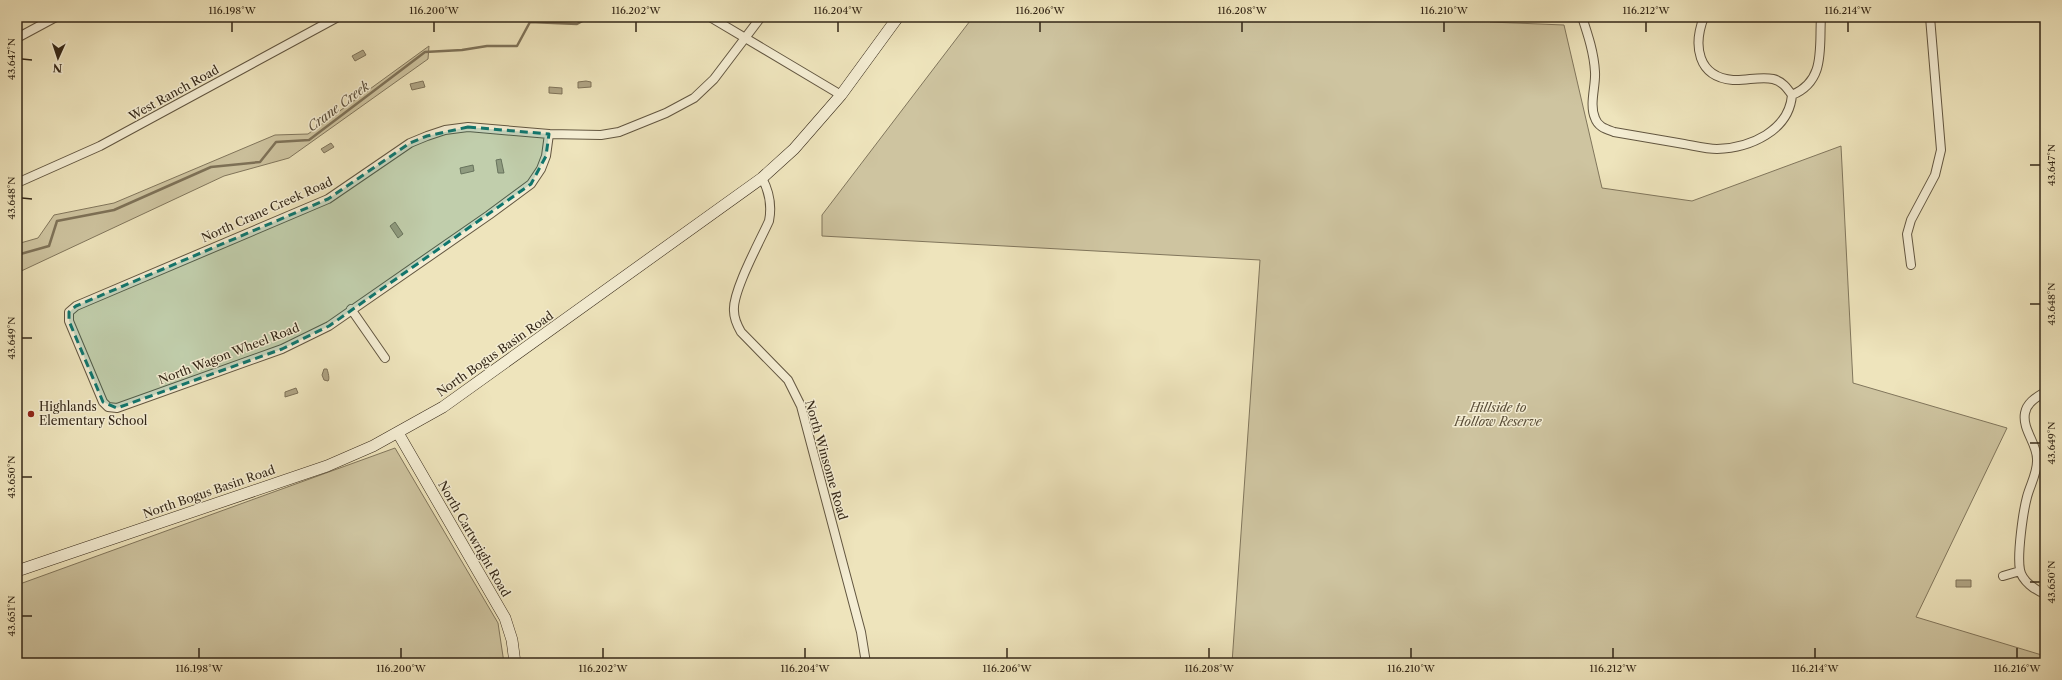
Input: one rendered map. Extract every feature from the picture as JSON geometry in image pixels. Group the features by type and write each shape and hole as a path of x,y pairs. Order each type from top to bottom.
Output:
{"street":[{"path":"17,38 56,17"},
{"name":"West Ranch Road","path":"17,183 100,146 338,17"},
{"path":"710,17 841,96"},
{"name":"North Crane Creek Road","path":"69,312 76,306 328,198 410,143 445,130 468,127 549,134 601,135 619,132 666,113 694,98 714,79 761,17"},
{"name":"North Bogus Basin Road","path":"17,571 327,466 398,434 443,408 762,178 794,149 841,96 898,17"},
{"path":"1582,17 1590,41 1595,71 1592,111 1595,120 1602,128 1614,132 1716,149 1750,144 1767,135 1786,116 1791,104 1792,95 1784,84 1774,79 1733,80 1720,77 1708,70 1702,61 1698,48 1698,37 1704,17"},
{"path":"1792,95 1803,90 1814,79 1819,61 1821,17"},
{"path":"1911,266 1907,234 1910,220 1935,175 1942,150 1930,17"},
{"name":"North Wagon Wheel Road","path":"69,312 69,321 103,402 108,407 117,408 282,349 329,326 351,309 489,215 531,184 541,169 546,156 549,134"},
{"name":"North Winsome Road","path":"762,178 767,187 770,212 769,221 737,292 733,310 736,323 741,332 788,380 800,406 861,632 866,663"},
{"path":"351,309 385,358"},
{"path":"2045,392 2030,401 2025,413 2026,429 2036,451 2038,461 2026,500 2020,553 2020,571 2028,584 2045,594"},
{"name":"North Cartwright Road","path":"398,434 505,618 512,640 515,663"},
{"path":"2004,576 2020,571"}],"highlighted area":[{"path":"468,127 549,134 546,156 531,184 329,326 282,349 117,408 103,402 69,321 69,312 76,306 328,199 410,143 427,136"}],"green space":[{"name":"Hillside to Hollow Reserve","path":"973,17 1489,17 1490,22 1564,25 1602,188 1692,201 1841,146 1853,383 2007,428 1916,617 2045,656 2045,663 1232,663 1260,260 822,236 822,215"},
{"path":"429,46 428,59 289,158 224,176 17,273 17,244 38,238 54,215 114,203 275,135 308,134"},
{"path":"395,448 498,623 504,663 17,663 17,585"}],"shaded area":[{"path":"363,50 366,55 355,61 352,56"},
{"path":"423,81 425,87 412,90 410,84"},
{"path":"578,82 591,82 591,87 578,88"},
{"path":"549,87 562,88 562,94 549,93"},
{"path":"331,143 334,147 324,153 321,149"},
{"path":"501,159 504,173 498,173 496,160"},
{"path":"473,165 474,171 461,174 460,168"},
{"path":"395,222 403,234 398,238 390,226"},
{"path":"324,369 327,369 329,377 328,381 324,380 322,375"},
{"path":"296,388 298,393 285,397 285,392"},
{"path":"1956,580 1971,580 1971,587 1956,587"}],"waterway":[{"name":"Crane Creek","path":"17,255 49,246 57,221 114,210 211,167 260,162 276,142 309,140 425,52 462,50 487,46 517,46 530,22 577,24 586,19"}],"place":[{"name":"Highlands Elementary School","path":"31,414"}]}
